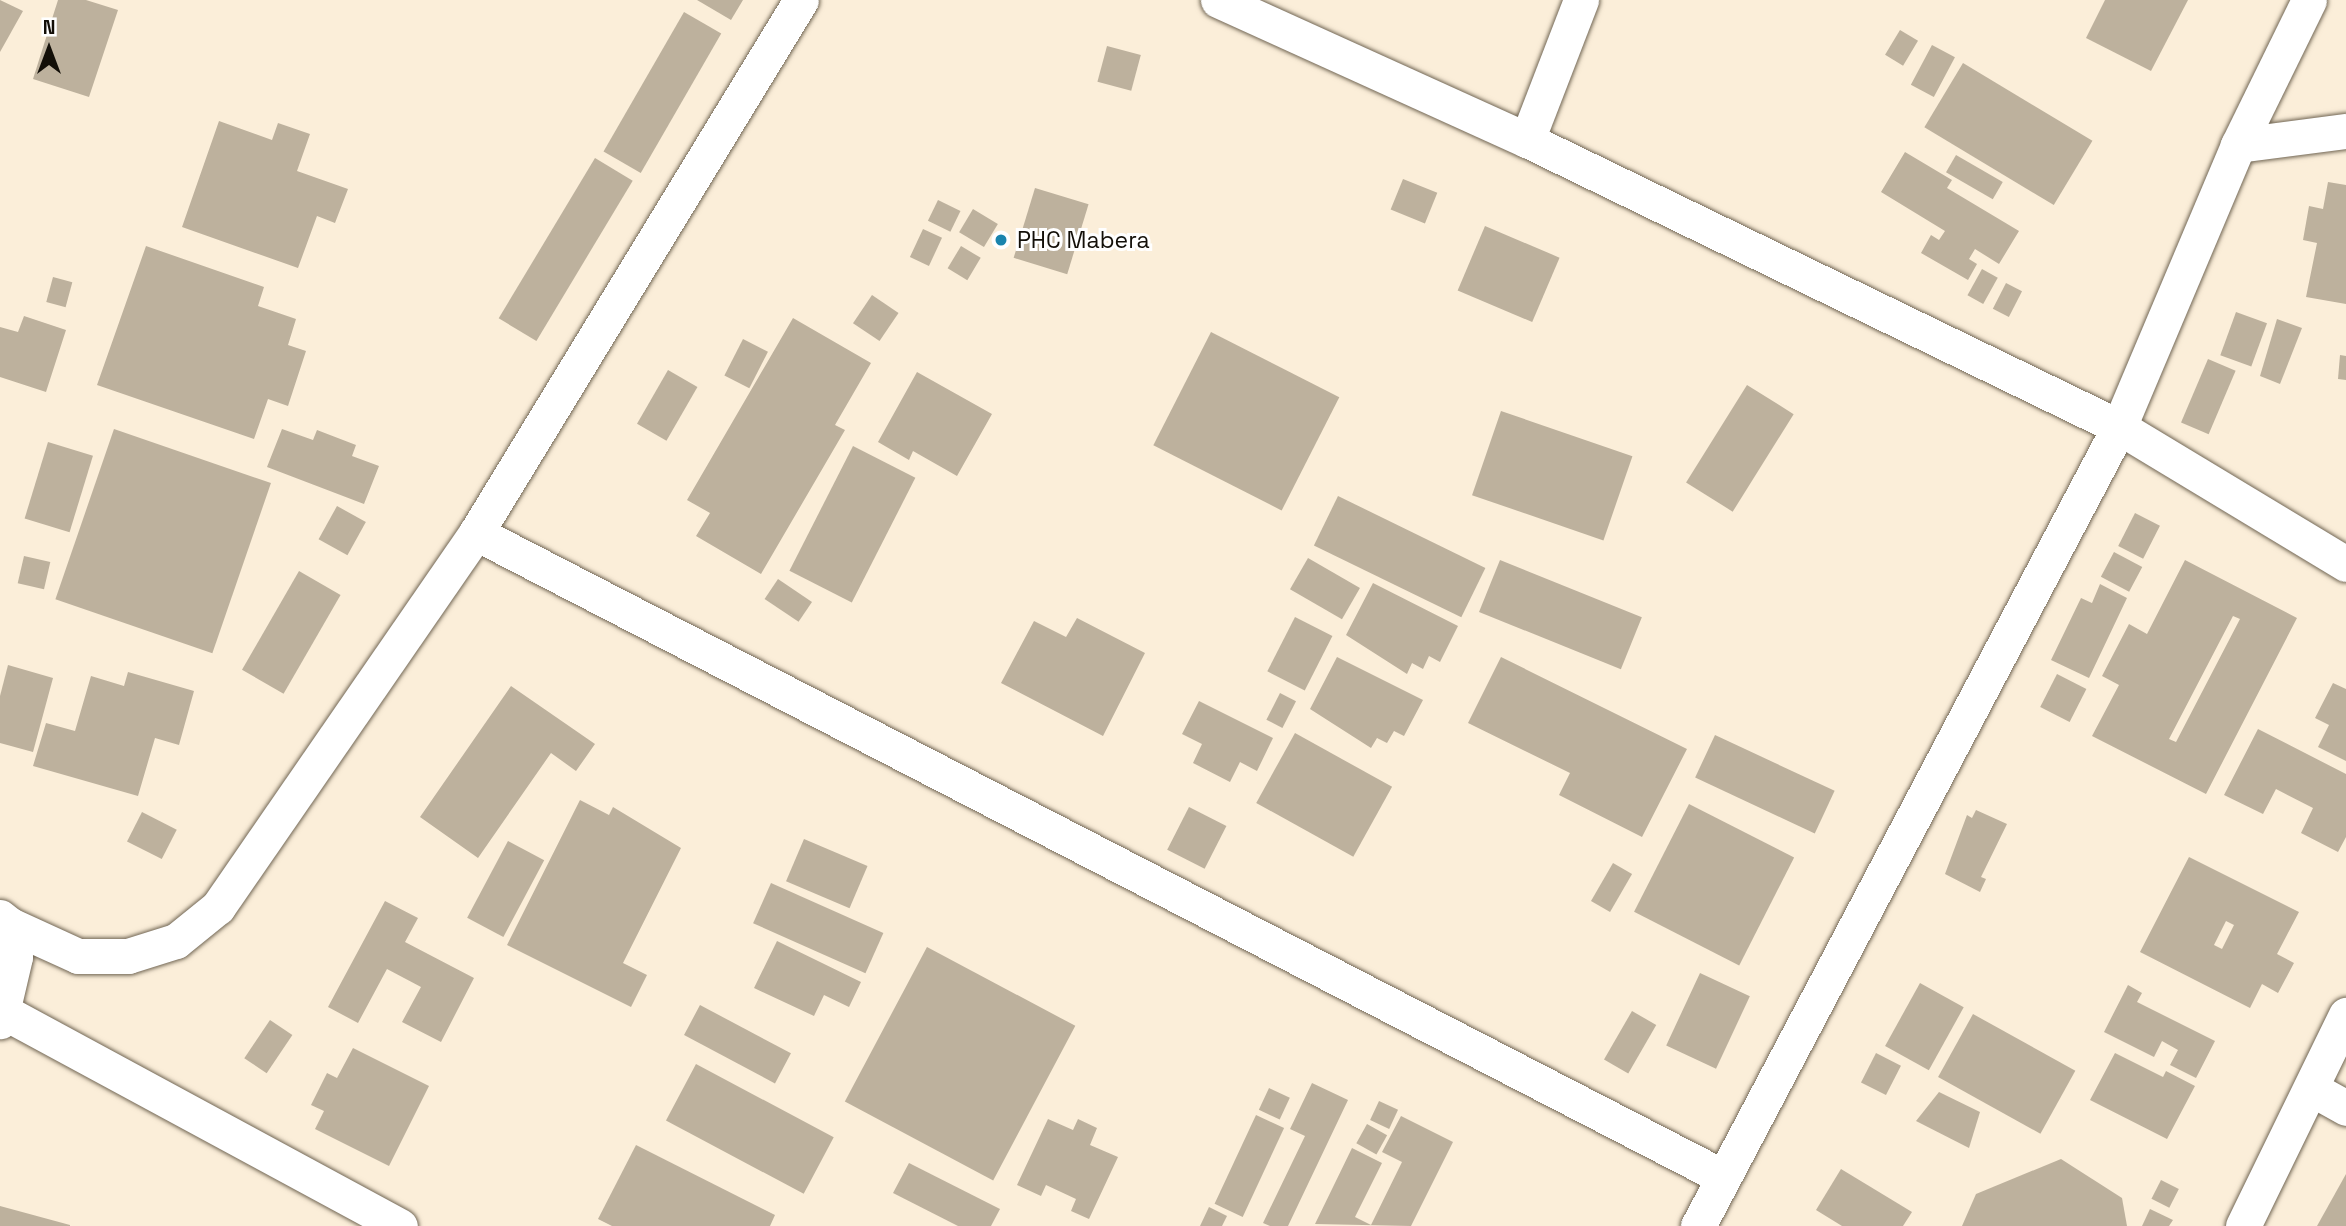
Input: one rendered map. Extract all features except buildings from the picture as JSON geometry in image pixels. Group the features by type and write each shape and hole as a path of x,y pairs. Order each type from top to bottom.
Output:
{"street":[{"path":"5,921 78,956 128,956 176,940 218,908 476,533 802,0"},
{"path":"1217,0 1527,140 2119,427 2346,564"},
{"path":"1527,140 1581,0"},
{"path":"1698,1226 2119,427 2238,145 2309,0"},
{"path":"2238,145 2346,131"},
{"path":"476,533 1723,1177"},
{"path":"5,921 15,957 2,1017 400,1226"},
{"path":"2244,1226 2346,1015"},
{"path":"2312,1089 2346,1108"}],"place":[{"name":"PHC Mabera","path":"1001,240"}]}
